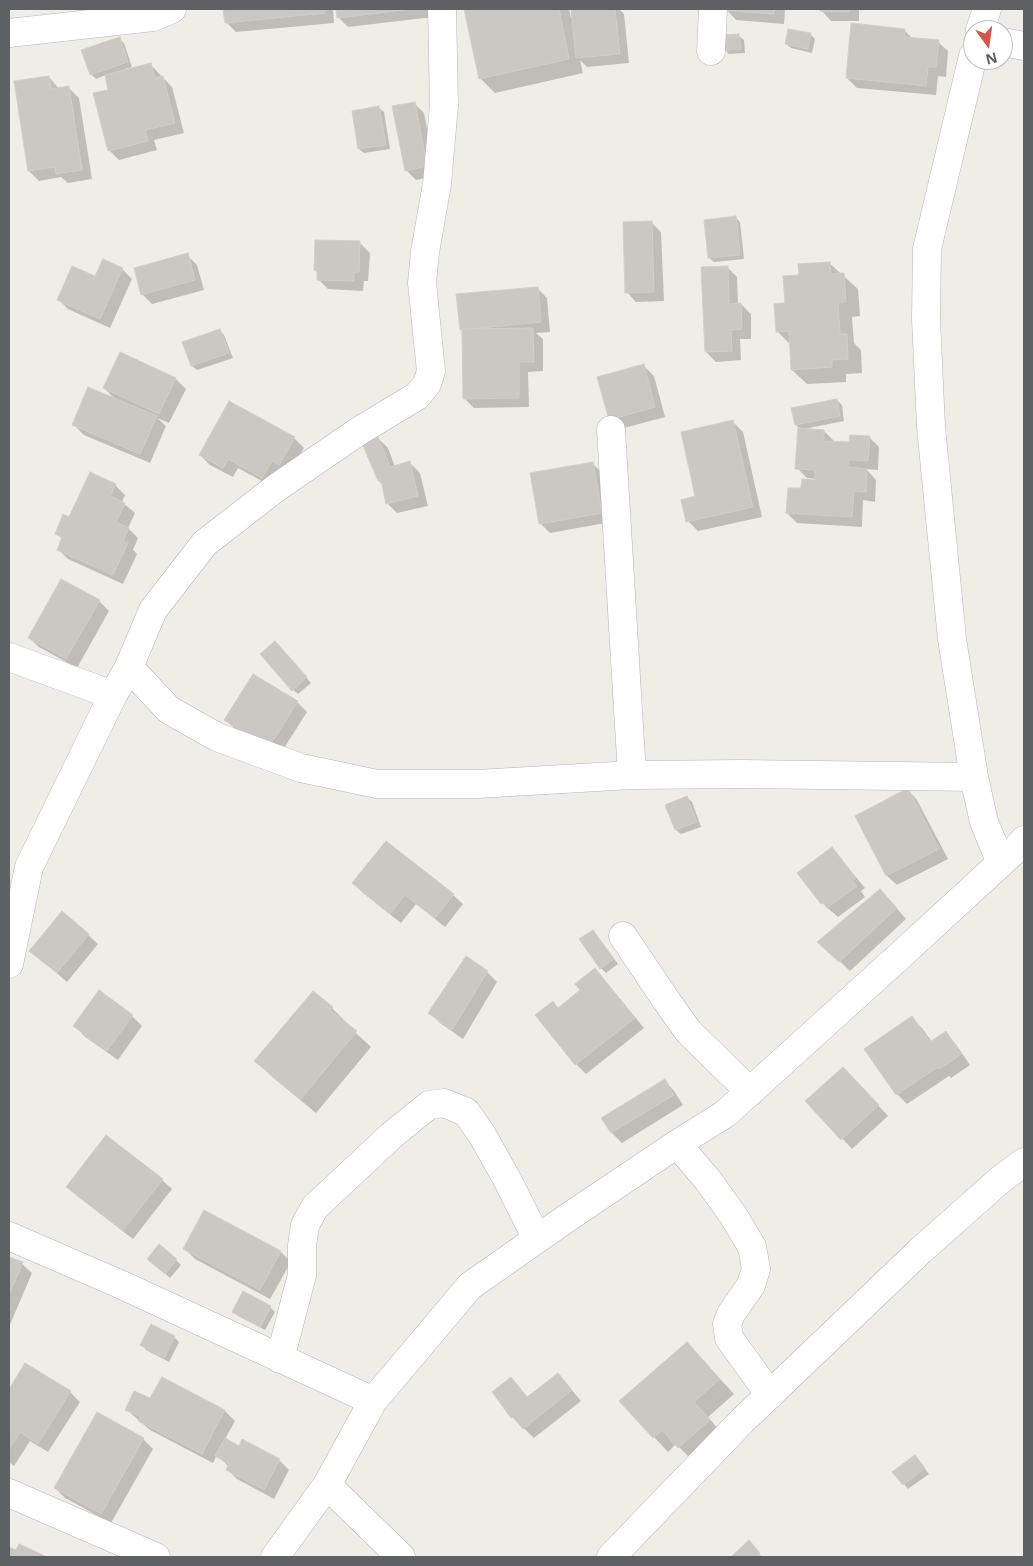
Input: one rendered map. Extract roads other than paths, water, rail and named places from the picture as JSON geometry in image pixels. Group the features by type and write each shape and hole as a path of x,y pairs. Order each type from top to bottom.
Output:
{"street":[{"path":"9,33 153,17 172,9"},
{"path":"9,964 28,867 113,695 129,667 153,610 205,543 276,488 359,431 417,396 428,384 431,371 422,283 437,184 444,106 442,9"},
{"path":"710,51 712,9"},
{"path":"275,1557 328,1485 373,1401 470,1286 677,1144 725,1114 1017,854 984,822 974,778 952,639 931,427 926,319 927,249 970,70"},
{"path":"611,430 632,775"},
{"path":"9,656 113,695"},
{"path":"129,667 170,710 217,737 301,768 377,784 477,784 632,775 742,774 974,778"},
{"path":"623,936 688,1031 750,1092"},
{"path":"280,1359 302,1275 302,1246 305,1225 315,1207 392,1135 429,1105 444,1103 466,1112 508,1181 537,1239"},
{"path":"677,1144 707,1179 733,1215 752,1247 756,1269 751,1284 727,1324 729,1338 770,1395"},
{"path":"611,1557 742,1421 920,1251 1000,1180 1024,1162"},
{"path":"9,1236 122,1285 373,1401"},
{"path":"328,1485 401,1557"},
{"path":"9,1493 156,1557"}]}
